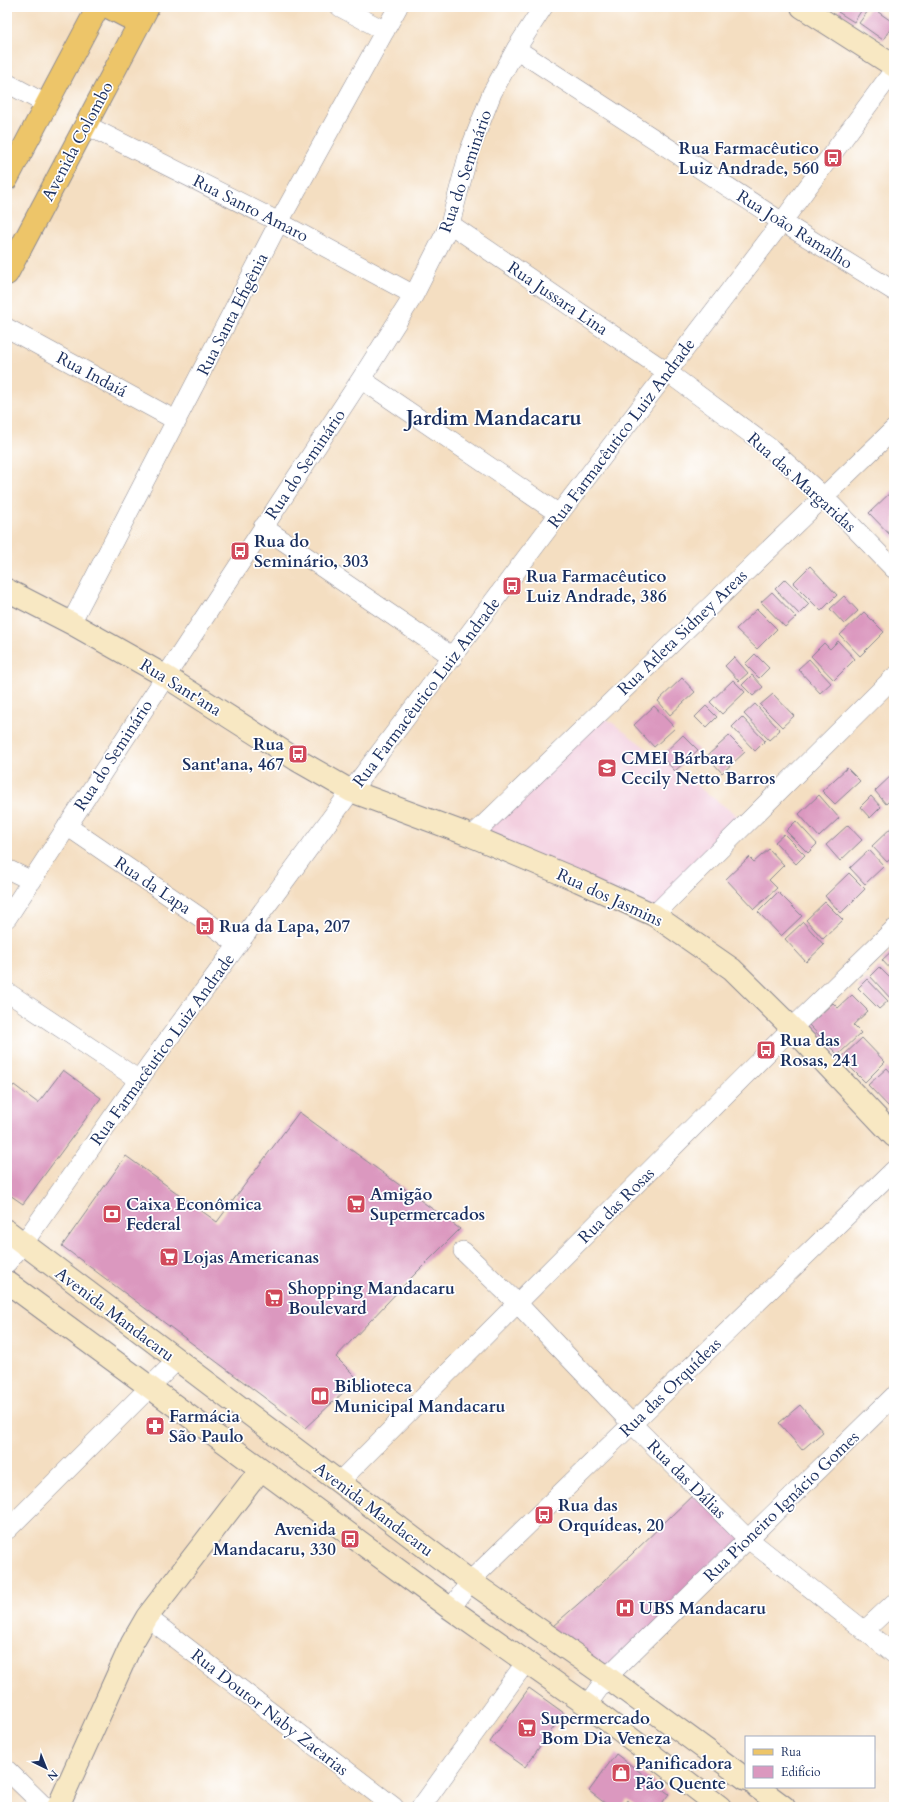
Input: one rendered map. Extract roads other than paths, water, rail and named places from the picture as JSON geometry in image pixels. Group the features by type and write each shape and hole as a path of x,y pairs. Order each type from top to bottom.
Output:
{"main road":[{"path":"7,179 98,7"},
{"path":"108,7 144,15"},
{"path":"802,7 894,66"},
{"name":"Avenida Colombo","path":"7,274 144,15"},
{"name":"Rua Sant'ana","path":"7,590 72,623 165,676 297,760 351,791"},
{"name":"Rua dos Jasmins","path":"351,791 472,836 579,881 654,915 732,970 792,1028 894,1136"},
{"name":"Avenida Mandacaru","path":"15,1238 470,1581 607,1677 745,1778"},
{"name":"Avenida Mandacaru","path":"7,1282 451,1609 587,1705 720,1807"},
{"path":"58,1807 132,1643 147,1617 261,1469"},
{"path":"758,1788 784,1807"}],"street":[{"path":"340,7 385,31"},
{"name":"Rua Santa Efigênia","path":"72,623 279,222 398,7"},
{"name":"Rua do Seminário","path":"7,918 361,379 414,295 450,224 478,124 492,93 516,49 543,7"},
{"name":"Rua João Ramalho","path":"516,49 782,222 894,291"},
{"name":"Rua Farmacêutico Luiz Andrade","path":"7,1263 15,1238 139,1080 351,791 559,514 782,222 894,70"},
{"path":"7,83 46,104"},
{"name":"Rua Santo Amaro","path":"86,125 279,222 414,295"},
{"name":"Rua Jussara Lina","path":"450,224 667,372"},
{"name":"Rua Indaiá","path":"7,328 177,420"},
{"name":"Rua das Margaridas","path":"667,372 770,448 823,496 894,569"},
{"path":"361,379 559,514"},
{"name":"Rua Atleta Sidney Areas","path":"472,836 894,429"},
{"path":"263,527 453,657"},
{"path":"654,915 894,677"},
{"name":"Rua da Lapa","path":"67,826 210,924 238,945"},
{"path":"7,869 32,881"},
{"name":"Rua das Rosas","path":"339,1482 792,1028 894,929"},
{"path":"7,992 139,1080"},
{"name":"Rua das Orquídeas","path":"451,1609 470,1581 894,1170"},
{"name":"Rua das Dálias","path":"463,1251 518,1304 632,1424 747,1538 894,1654"},
{"path":"7,1530 177,1360"},
{"name":"Rua Pioneiro Ignácio Gomes","path":"587,1705 607,1677 747,1538 894,1396"},
{"path":"864,1631 894,1603"},
{"name":"Rua Doutor Naby Zacarias","path":"147,1617 394,1807"},
{"path":"421,1807 526,1662"},
{"path":"7,1770 45,1807"}],"place":[{"name":"Rua Farmacêutico Luiz Andrade, 560","path":"833,158"},
{"name":"Rua do Seminário, 303","path":"240,551"},
{"name":"Rua Farmacêutico Luiz Andrade, 386","path":"512,586"},
{"name":"Rua Sant'ana, 467","path":"298,754"},
{"name":"CMEI Bárbara Cecily Netto Barros","path":"607,768"},
{"name":"Rua da Lapa, 207","path":"205,926"},
{"name":"Rua das Rosas, 241","path":"766,1050"},
{"name":"Amigão Supermercados","path":"356,1204"},
{"name":"Caixa Econômica Federal","path":"112,1214"},
{"name":"Lojas Americanas","path":"169,1257"},
{"name":"Shopping Mandacaru Boulevard","path":"274,1298"},
{"name":"Biblioteca Municipal Mandacaru","path":"320,1396"},
{"name":"Farmácia São Paulo","path":"155,1426"},
{"name":"Rua das Orquídeas, 20","path":"544,1515"},
{"name":"Avenida Mandacaru, 330","path":"350,1539"},
{"name":"UBS Mandacaru","path":"625,1608"},
{"name":"Supermercado Bom Dia Veneza","path":"527,1728"},
{"name":"Panificadora Pão Quente","path":"621,1773"}],"district":[{"name":"Jardim Mandacaru","path":"494,418"}]}
